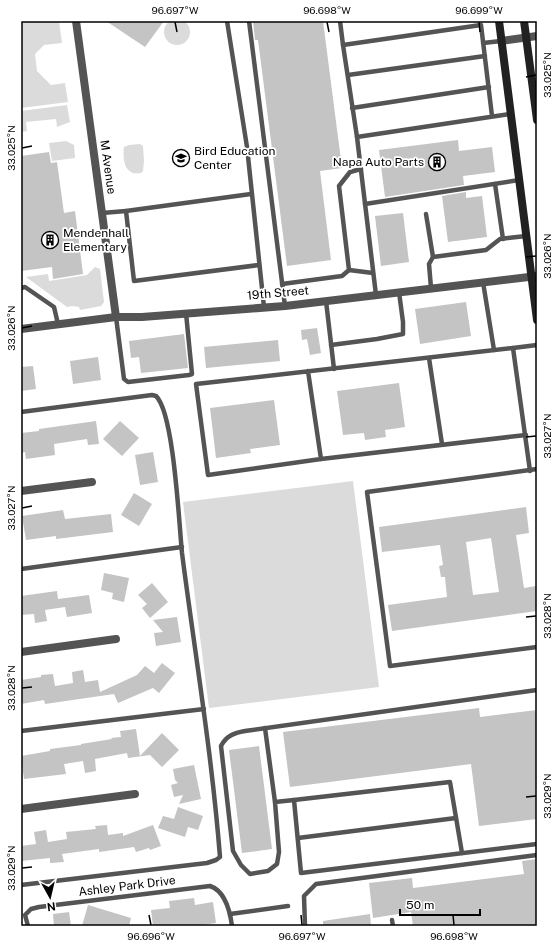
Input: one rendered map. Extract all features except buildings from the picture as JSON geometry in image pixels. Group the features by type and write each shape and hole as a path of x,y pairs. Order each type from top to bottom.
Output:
{"main road":[{"path":"499,21 526,236 534,276 537,320"},
{"path":"524,21 537,120"}],"street":[{"name":"M Avenue","path":"76,21 116,317"},
{"path":"501,41 537,36"},
{"name":"19th Street","path":"21,329 116,317 142,317 285,306 534,276"},
{"path":"21,491 92,482"},
{"path":"21,652 116,639"},
{"path":"21,809 135,794"}],"lane":[{"path":"227,21 246,146 264,307"},
{"path":"249,21 285,306"},
{"path":"340,21 357,137 376,295"},
{"path":"343,45 481,23 492,116"},
{"path":"483,43 501,41"},
{"path":"348,75 485,56"},
{"path":"352,108 489,87"},
{"path":"357,137 510,114"},
{"path":"349,270 339,186 350,172 361,169"},
{"path":"365,204 519,180"},
{"path":"495,184 503,239"},
{"path":"102,214 251,194"},
{"path":"126,210 134,281 259,265"},
{"path":"426,214 433,257 429,264 431,288"},
{"path":"433,257 486,250 500,239 526,236"},
{"path":"282,284 342,276 349,270 373,273"},
{"path":"483,282 494,350"},
{"path":"21,288 25,287 54,307 58,324"},
{"path":"331,345 403,334 399,292"},
{"path":"326,301 334,368"},
{"path":"116,317 124,379 128,382 192,374 186,313"},
{"path":"526,435 321,459 208,475 196,384 537,345"},
{"path":"513,348 530,470"},
{"path":"429,358 442,444"},
{"path":"308,372 321,459"},
{"path":"21,412 152,395 156,396 162,405 169,434 182,547 204,709 220,857 207,863 21,885"},
{"path":"537,469 366,492 390,666 537,647"},
{"path":"21,569 182,547"},
{"path":"265,728 275,802 279,852 277,864 268,871 250,874 241,866 233,850 221,746 224,739 235,733 265,728 537,690"},
{"path":"21,731 204,709"},
{"path":"275,802 450,782 462,853"},
{"path":"294,800 301,873 537,844"},
{"path":"298,838 456,818"},
{"path":"305,926 304,896 316,884 537,855"},
{"name":"Ashley Park Drive","path":"28,926 25,914 31,909 39,907 210,886 220,891 230,914 232,926"},
{"path":"230,914 288,906"},
{"path":"392,920 393,926"}],"shaded area":[{"path":"177,19 186,23 190,32 186,41 177,45 168,41 164,32 168,23"},
{"path":"21,21 59,21 62,43 44,45 35,54 37,71 51,85 65,83 68,102 21,108"},
{"path":"67,105 70,122 57,127 56,119 26,122 27,131 21,132 21,111"},
{"path":"66,141 74,145 75,158 52,161 49,143"},
{"path":"140,144 143,146 143,171 141,173 133,173 126,167 124,147"},
{"path":"95,267 100,269 104,302 101,306 80,310 79,307 67,307 26,277 48,274 49,281 87,275"},
{"path":"353,481 379,687 209,708 183,502"}],"place":[{"name":"Bird Education Center","path":"181,158"},
{"name":"Napa Auto Parts","path":"437,162"},
{"name":"Mendenhall Elementary","path":"50,240"}]}
